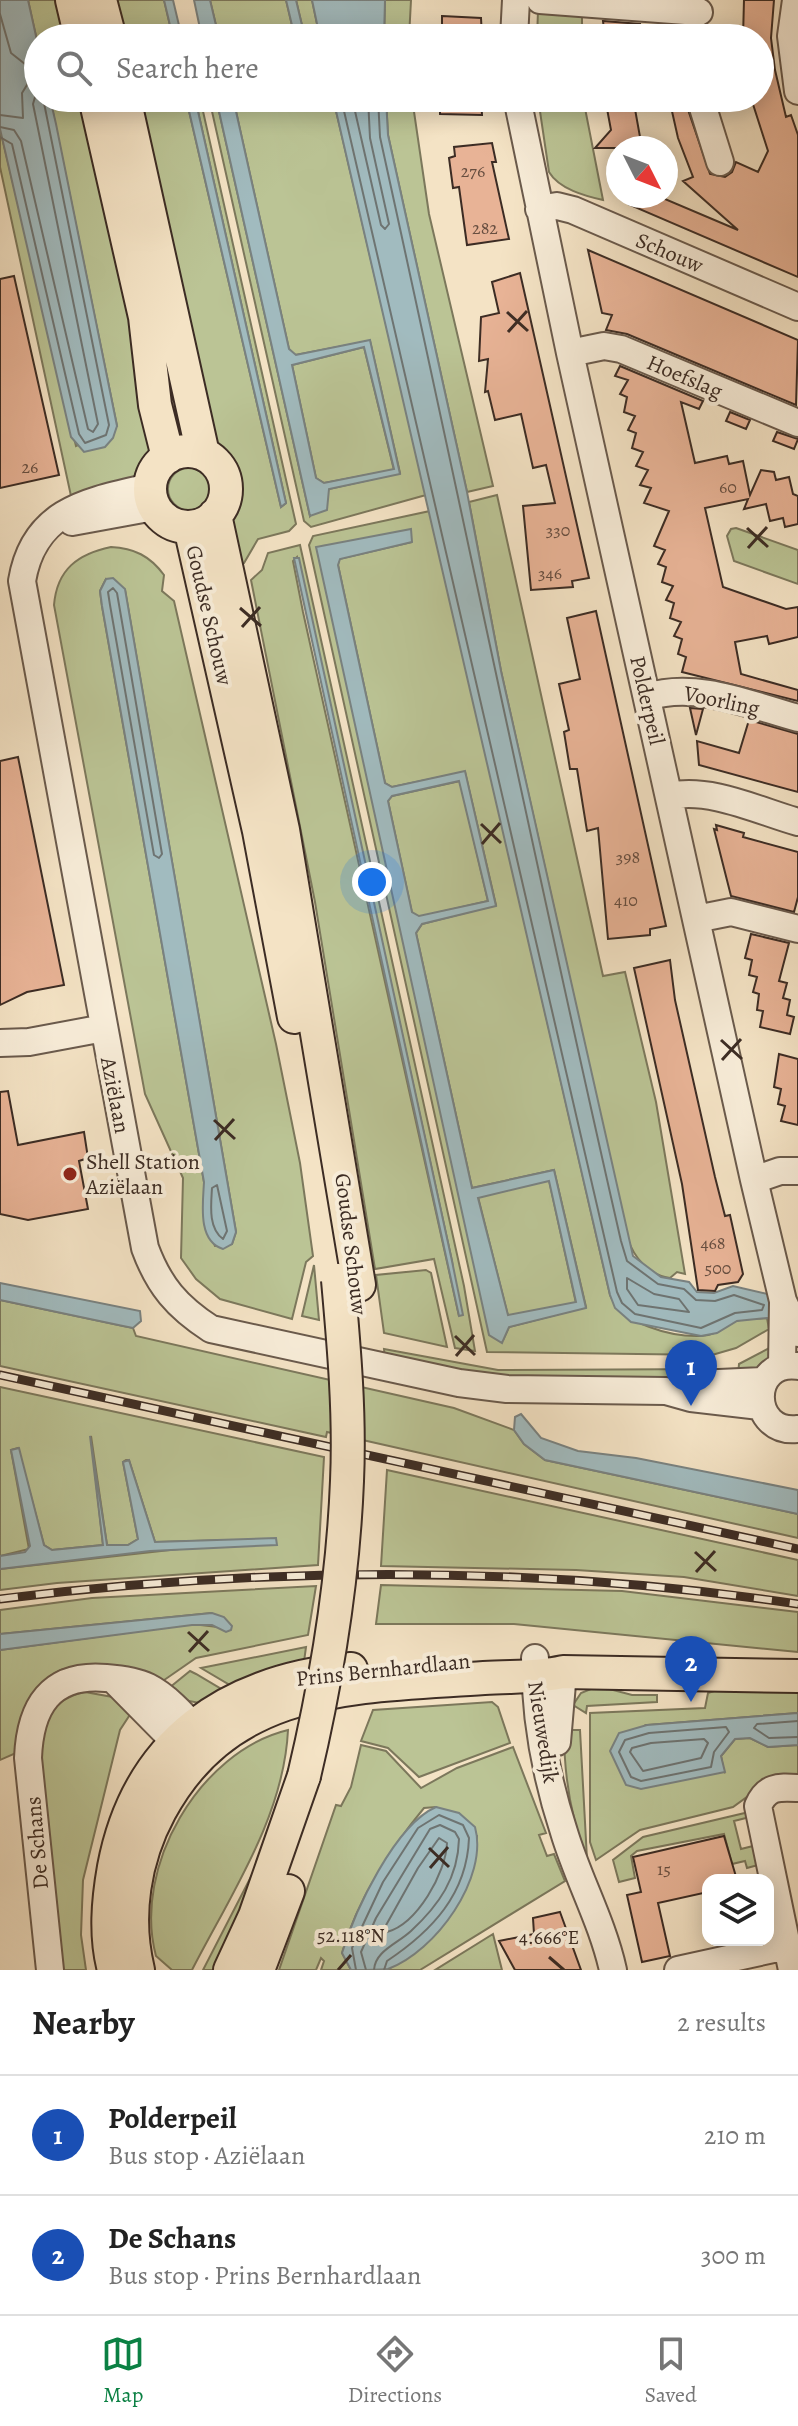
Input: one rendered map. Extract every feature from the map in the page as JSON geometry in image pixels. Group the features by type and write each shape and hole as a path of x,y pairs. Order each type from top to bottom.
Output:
{"main road":[{"path":"72,0 78,24"},
{"path":"100,0 106,24"},
{"path":"98,112 145,317 155,405 168,457"},
{"path":"127,112 203,454"},
{"path":"185,451 203,454 217,465 225,482 224,499 202,521 166,521 152,497 157,467 168,457 185,451"},
{"name":"Goudse Schouw","path":"202,521 283,830 368,1400 362,1564 342,1700 314,1776 230,1970"},
{"name":"Prins Bernhardlaan","path":"114,1970 108,1928 118,1844 126,1815 243,1695 283,1679 410,1663 798,1676"},
{"name":"Prins Bernhardlaan","path":"138,1970 133,1915 137,1866 153,1823 193,1743"},
{"name":"Goudse Schouw","path":"258,1970 301,1854 314,1776"}],"street":[{"path":"515,24 516,0"},
{"path":"540,0 699,17"},
{"path":"796,0 791,36 798,91"},
{"name":"Polderpeil","path":"520,112 570,353 754,1180 788,1304 776,1380"},
{"path":"704,112 720,162"},
{"name":"Schouw","path":"539,209 557,206 573,210 798,307"},
{"name":"Hoefslag","path":"570,353 604,346 621,349 798,423"},
{"name":"Aziëlaan","path":"152,497 79,503 33,542 22,581 145,1248 165,1292 211,1329 459,1383 507,1389 666,1391 691,1398 776,1380"},
{"name":"Voorling","path":"647,697 668,690 689,690 798,718"},
{"path":"670,796 686,793 705,796 798,822"},
{"path":"696,919 731,912 798,929"},
{"path":"0,1043 29,1042 104,1028"},
{"path":"754,1180 780,1171 798,1171"},
{"path":"776,1380 778,1426 798,1429"},
{"name":"Nieuwedijk","path":"544,1669 557,1710 557,1805 564,1833 604,1931 613,1970"},
{"name":"De Schans","path":"50,1970 28,1758 30,1726 41,1703 61,1685 94,1677 145,1685 156,1691 193,1743"},
{"path":"678,1970 790,1958 758,1806 764,1793 775,1787 798,1788"}],"green space":[{"path":"28,0 66,0 71,24 33,24"},
{"path":"108,0 164,0 170,24 113,24"},
{"path":"210,0 286,0 292,24 216,24"},
{"path":"296,0 312,0 317,24 302,24"},
{"path":"385,0 411,0 410,24 384,24"},
{"path":"538,11 582,15 582,24 538,24"},
{"path":"53,112 89,112 155,434 153,452 138,477 71,496 0,167 0,129 76,446 117,426"},
{"path":"133,112 189,112 281,507 286,503 198,112 203,112 296,524 289,531 258,539 244,563 234,565 230,522 231,472 213,440"},
{"path":"212,112 219,112 310,516 329,489 400,473 370,341 295,355 289,349 236,112 336,112 426,495 311,527 304,521"},
{"path":"387,112 414,112 429,214 493,486 467,492 388,135"},
{"path":"540,112 586,112 603,200 566,187 549,172"},
{"path":"364,347 394,470 324,483 316,478 292,365"},
{"path":"189,468 204,474 210,489 204,504 189,510 174,504 168,489 174,474"},
{"path":"497,495 603,976 625,972 656,1102 685,1274 677,1272 670,1278 655,1273 643,1264 628,1239 501,671 469,502"},
{"path":"430,511 610,1295 625,1314 636,1321 662,1331 689,1336 706,1336 736,1321 767,1318 769,1329 736,1348 712,1355 487,1352 309,545 313,536","holes":["412,542 339,559 385,783 392,787 465,772 496,905 422,924 416,933 472,1188 554,1170 586,1307 509,1327 504,1338 323,546"]},
{"path":"736,528 798,550 798,584 734,561 727,536 731,529"},
{"path":"300,545 464,1286 475,1351 455,1348 434,1259 375,1269 315,902 251,580 262,570 268,553","holes":["297,557 452,1261 459,1316 303,612 293,561"]},
{"path":"119,548 147,558 164,575 162,591 174,601 276,1044 300,1163 313,1256 306,1262 292,1319 220,1299 196,1279 181,1258 183,1178 145,1094 54,605 60,582 71,565 99,550","holes":["106,579 125,590 236,1232 232,1244 215,1246 204,1221 204,1182 102,606 100,591"]},
{"path":"460,781 488,901 419,917 412,913 388,801 392,796"},
{"path":"549,1180 576,1303 508,1316 478,1197"},
{"path":"314,1265 319,1320 302,1316"},
{"path":"426,1270 431,1273 447,1347 384,1333 376,1275"},
{"path":"0,1300 133,1328 136,1336 454,1408 514,1430 524,1444 545,1460 798,1514 798,1538 327,1432 326,1437 0,1366"},
{"path":"777,1344 768,1366 738,1376 739,1364"},
{"path":"384,1349 498,1370 718,1369 718,1377 497,1378 385,1359"},
{"path":"0,1387 324,1457 318,1565 57,1583 0,1590 0,1569 179,1549 230,1540 155,1542 129,1460 126,1460 123,1462 138,1539 128,1545 107,1545 91,1436 103,1545 52,1550 44,1545 18,1448 11,1450 29,1549 0,1556"},
{"path":"387,1470 798,1560 798,1596 684,1577 576,1570 381,1566"},
{"path":"381,1585 622,1591 798,1612 798,1652 514,1624 376,1624"},
{"path":"316,1586 308,1635 196,1658 157,1685 126,1673 93,1666 61,1670 47,1678 35,1692 16,1753 0,1760 0,1650 192,1624 218,1627 211,1613 0,1634 0,1610 92,1598"},
{"path":"306,1647 303,1669 230,1685 201,1668"},
{"path":"190,1671 228,1693 204,1702 184,1699 169,1688"},
{"path":"598,1686 632,1695 657,1695 657,1702 587,1706 586,1713 573,1705 581,1693"},
{"path":"726,1687 798,1689 798,1713 647,1725 724,1772 721,1756 735,1739 750,1738 768,1747 798,1745 798,1776 777,1775 733,1807 640,1830 596,1860 590,1842 590,1713 705,1708 708,1693"},
{"path":"85,1692 118,1698 133,1710 120,1730 83,1880 81,1935 86,1970 62,1970 39,1745 53,1710 66,1699"},
{"path":"492,1702 498,1707 510,1743 419,1777 388,1748 361,1741 373,1710"},
{"path":"288,1730 277,1793 253,1854 192,1970 172,1970 156,1956 151,1922 154,1886 164,1851 180,1818 201,1787 227,1762 256,1742"},
{"path":"564,1730 580,1730 587,1859 569,1796"},
{"path":"361,1745 386,1751 421,1788 457,1768 513,1747 546,1833 539,1835 547,1856 554,1854 565,1881 420,1970 387,1970 422,1945 450,1915 461,1897 475,1858 477,1836 436,1807 424,1808 387,1858 356,1914 342,1953 351,1970 321,1970 324,1961 321,1958 316,1970 279,1970 336,1805 341,1806 351,1787"},
{"path":"749,1812 750,1817 734,1821 741,1849 753,1846 758,1865 747,1868 745,1861 732,1864 724,1834 637,1851 631,1856 635,1878 619,1882 613,1860 643,1837"},
{"path":"273,1834 217,1970 203,1970"},
{"path":"493,1934 502,1970 435,1970"}],"water":[{"path":"0,0 28,0 33,24 24,24 24,112 53,112 117,426 113,438 105,447 84,452 71,437 0,129"},
{"path":"164,0 173,0 179,24 170,24"},
{"path":"194,0 210,0 216,24 199,24"},
{"path":"286,0 296,0 302,24 292,24"},
{"path":"312,0 385,0 384,24 317,24"},
{"path":"189,112 198,112 286,503 281,507"},
{"path":"219,112 236,112 289,349 296,355 370,340 400,474 329,489 327,510 310,516","holes":["364,347 394,469 324,483 316,478 292,365"]},
{"path":"336,112 387,112 388,135 467,492 501,671 633,1256 661,1277 689,1282 697,1292 714,1293 733,1286 798,1301 798,1324 767,1318 737,1321 717,1333 701,1336 631,1322 615,1308"},
{"path":"411,529 412,542 340,559 338,565 385,783 392,787 465,771 496,906 422,924 416,933 472,1188 554,1170 586,1308 509,1327 502,1343 489,1335 316,547","holes":["459,781 488,901 419,916 412,912 388,801 392,796","549,1181 576,1302 508,1315 478,1198"]},
{"path":"294,558 299,558 452,1261 463,1315 459,1316"},
{"path":"113,578 125,589 236,1232 232,1244 223,1249 209,1238 203,1220 204,1182 102,606 100,591 106,579"},
{"path":"0,1283 140,1311 141,1321 133,1328 0,1300"},
{"path":"521,1414 541,1438 578,1451 636,1458 798,1490 798,1514 545,1460 524,1444 514,1430 515,1417"},
{"path":"90,1436 107,1545 128,1545 138,1539 123,1462 129,1460 155,1542 276,1538 277,1545 150,1551 0,1569 0,1556 25,1552 30,1546 11,1450 19,1448 44,1545 52,1550 103,1545"},
{"path":"212,1613 224,1617 232,1626 231,1630 226,1632 212,1625 192,1625 0,1650 0,1634"},
{"path":"798,1713 798,1745 768,1747 750,1738 735,1739 721,1756 725,1772 641,1789 626,1785 610,1751 619,1733 647,1725"},
{"path":"436,1807 459,1813 475,1827 477,1847 474,1868 466,1890 440,1930 406,1960 388,1969 351,1970 342,1953 356,1915 378,1871 406,1831"}],"building":[{"path":"744,0 774,0 772,24 743,24"},
{"path":"442,16 481,18 481,24 442,24"},
{"path":"603,21 640,24 603,24"},
{"path":"774,62 786,117 791,115 798,135 798,277 637,208 678,208 678,204 738,230 683,181 693,177 672,112 689,112 710,174 725,177 732,172 736,162 758,172 768,151 755,112 774,112"},
{"path":"482,112 482,115 440,114"},
{"path":"608,112 636,112 640,136 606,136 606,148 595,148 611,130"},
{"path":"492,143 496,162 492,162 509,239 467,245 459,187 453,188 449,158 455,156 454,147"},
{"path":"588,250 798,340 796,405 627,334 606,330 612,315 602,313"},
{"path":"520,273 589,578 572,581 573,587 531,590 523,506 555,503 546,465 533,468 521,414 495,420 488,391 485,392 488,359 479,361 481,317 499,313 492,282"},
{"path":"14,276 59,475 0,488 0,279"},
{"path":"620,366 703,401 699,409 681,402 695,463 727,456 729,464 743,461 750,495 761,470 774,472 776,480 789,477 793,494 798,496 798,524 785,527 783,518 770,521 766,504 744,509 748,499 705,508 723,587 786,609 798,607 798,637 769,644 767,636 735,642 741,674 798,690 798,701 682,672 686,657 678,654 682,639 674,636 681,622 670,618 674,603 666,600 673,586 662,582 666,567 658,564 665,550 654,546 669,511 644,503 651,488 640,485 648,470 636,466 643,452 632,448 636,433 628,430 635,416 624,412 627,397 620,394 628,380 615,376"},
{"path":"730,412 750,420 746,429 726,421"},
{"path":"777,432 798,439 794,449 773,441"},
{"path":"596,611 666,926 650,929 650,935 608,939 598,828 587,831 577,769 570,769 564,732 569,730 559,684 580,679 567,618"},
{"path":"690,708 703,709 696,735"},
{"path":"749,720 798,734 798,792 699,765 697,741 739,753"},
{"path":"18,757 64,985 27,992 0,1005 0,761"},
{"path":"716,825 744,833 743,837 798,852 798,897 794,912 731,896 714,829 717,830"},
{"path":"751,934 789,943 779,981 787,983 783,998 790,1000 787,1015 794,1017 790,1034 760,1027 763,1011 757,1010 759,994 753,992 757,977 749,975 752,960 745,958"},
{"path":"670,960 675,1000 715,1177 725,1216 730,1215 743,1274 738,1282 718,1285 715,1291 698,1290 682,1184 634,968"},
{"path":"779,1054 798,1059 798,1125 781,1121 785,1106 778,1104 781,1089 774,1087"},
{"path":"8,1091 18,1145 84,1132 88,1158 79,1161 88,1209 28,1220 0,1214 0,1092"},
{"path":"724,1836 735,1874 702,1874 702,1893 658,1903 670,1956 642,1962 627,1895 641,1892 633,1857"},
{"path":"560,1912 581,1970 515,1970 499,1941 534,1934 533,1918"}],"railway":[{"path":"0,1375 798,1549"},
{"path":"0,1599 199,1580 399,1574 599,1582 798,1604"}],"place":[{"name":"Shell Station Aziëlaan","path":"70,1174"},
{"name":"Polderpeil","path":"691,1406"},
{"name":"De Schans","path":"691,1702"}]}
